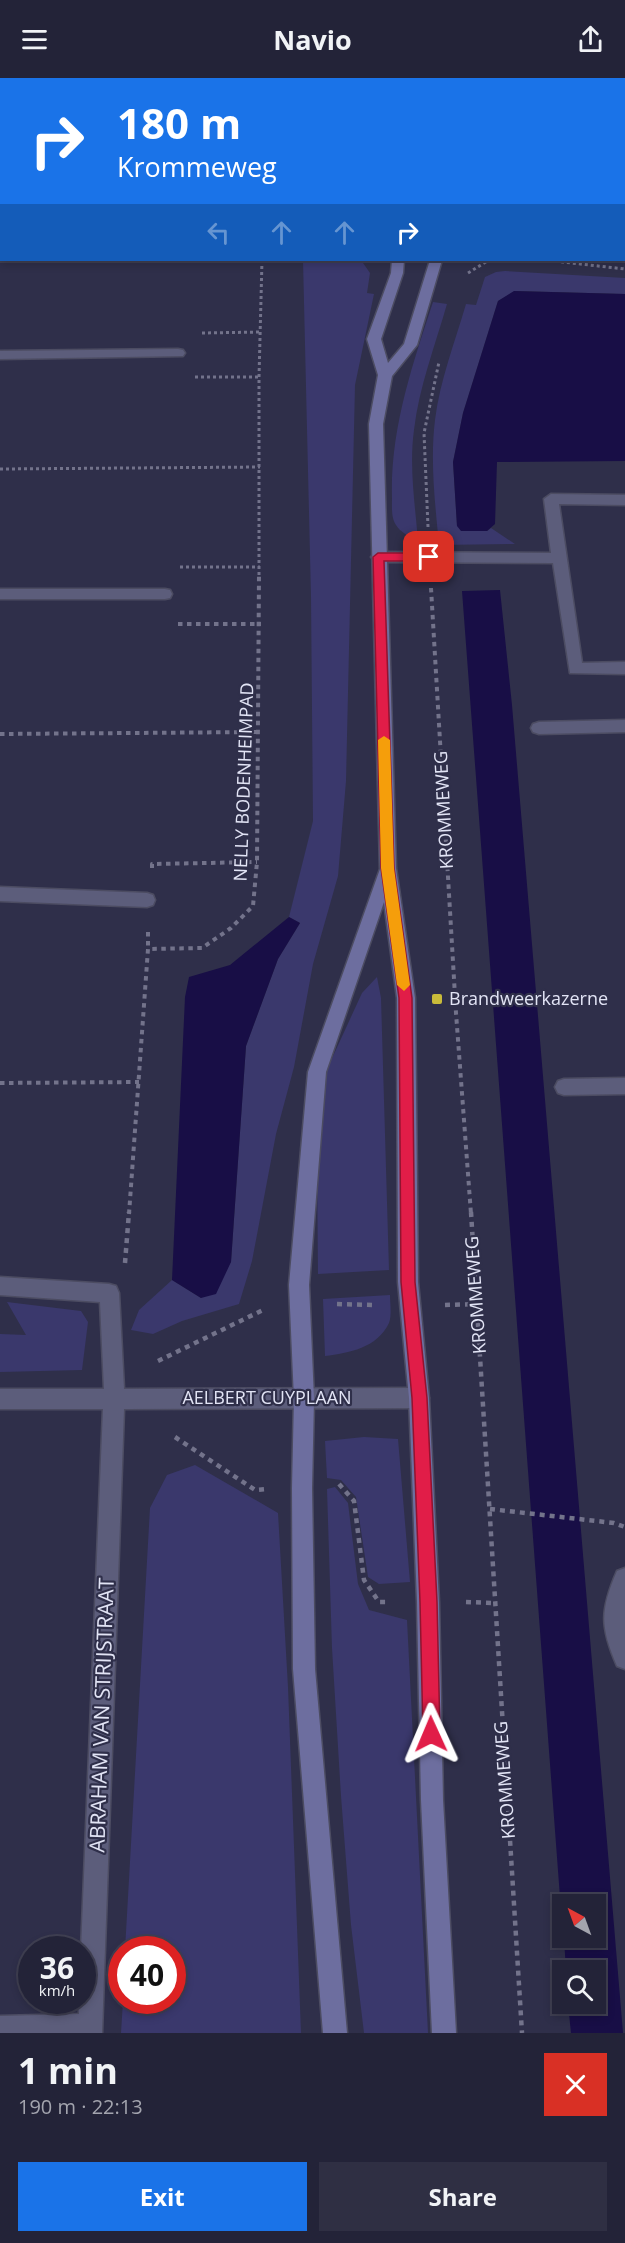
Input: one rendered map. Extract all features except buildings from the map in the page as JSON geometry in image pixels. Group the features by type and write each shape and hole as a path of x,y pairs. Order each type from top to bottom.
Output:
{"street":[{"path":"398,261 397,273 374,339 384,375 376,424 378,557 388,868 405,998 408,1282 419,1398 428,1602 432,1800 444,2033"},
{"path":"384,375 410,345 436,261"},
{"path":"0,355 178,353"},
{"path":"625,500 551,499 575,669 625,668"},
{"path":"378,557 559,558"},
{"path":"0,594 165,594"},
{"path":"539,728 625,726"},
{"path":"335,2033 304,1669 302,1488 304,1399 299,1285 317,1072 388,868"},
{"path":"0,894 147,900"},
{"path":"564,1087 625,1086"},
{"path":"0,1286 109,1293 114,1397"},
{"name":"ABRAHAM VAN STRIJSTRAAT","path":"90,2030 114,1397"},
{"name":"AELBERT CUYPLAAN","path":"0,1399 419,1398"},
{"path":"625,1579 614,1608 615,1636 625,1659"},
{"path":"0,2028 90,2030"}],"path":[{"name":"NELLY BODENHEIMPAD","path":"109,1293 124,1279 148,949 202,948 231,928 253,906 257,862 261,624 259,377 262,332 262,261"},
{"path":"465,276 472,269 487,261"},
{"path":"561,261 625,269"},
{"path":"259,377 178,377 178,353 181,333 262,332"},
{"name":"KROMMEWEG","path":"440,358 424,433 429,557 456,1013 478,1304 494,1603 522,2033"},
{"path":"0,469 260,467"},
{"path":"260,567 167,567 163,624 261,624"},
{"path":"0,734 259,732"},
{"path":"0,1083 139,1082"},
{"path":"490,1509 614,1523 625,1527"}],"shaded area":[{"path":"303,261 362,261 370,273 367,293 374,294 355,385 346,781 338,876 313,964 294,1067 276,1134 252,1261 239,1304 182,1321 153,1334 131,1330 139,1310 172,1280 201,1298 231,1262 246,1046 278,959 300,923 289,917 313,821 311,597"},
{"path":"505,271 625,278 625,294 515,291 498,301 463,413 453,462 457,526 487,531 491,528 515,544 439,545 433,451 440,390 466,304 476,305 485,277"},
{"path":"514,291 625,294 625,461 497,462 495,524 487,531 461,531 457,526 453,462 463,413 498,301"},
{"path":"433,302 447,304 423,382 414,430 412,471 418,541 403,532 394,522 392,473 404,398"},
{"path":"500,590 512,705 623,2033 571,2033 569,2014 606,2014 606,1960 565,1960 565,1948 606,1948 606,1894 560,1894 462,591"},
{"path":"289,917 300,923 278,959 246,1046 231,1262 216,1294 201,1298 172,1280 185,997 189,977 230,965"},
{"path":"377,977 381,998 389,1270 318,1274 317,1156 320,1104 328,1067 362,993"},
{"path":"390,1295 390,1320 377,1338 362,1348 325,1356 323,1299"},
{"path":"7,1302 81,1311 88,1322 82,1370 0,1372 0,1334 26,1335"},
{"path":"364,1437 398,1439 410,1582 379,1584 368,1577 356,1497 341,1480 327,1478 325,1441"},
{"path":"195,1465 278,1513 288,1687 301,2033 121,2033 122,2014 186,2014 186,1936 126,1936 150,1508 167,1475"},
{"path":"335,1487 348,1503 358,1584 369,1610 407,1620 428,2033 364,2033 351,1925 332,1648 327,1489"}],"slow traffic":[{"path":"384,740 388,868 404,985"}],"place":[{"name":"Brandweerkazerne","path":"437,999"}],"route":[{"path":"429,557 378,557 388,868 405,998 408,1282 419,1398 431,1734"}]}
